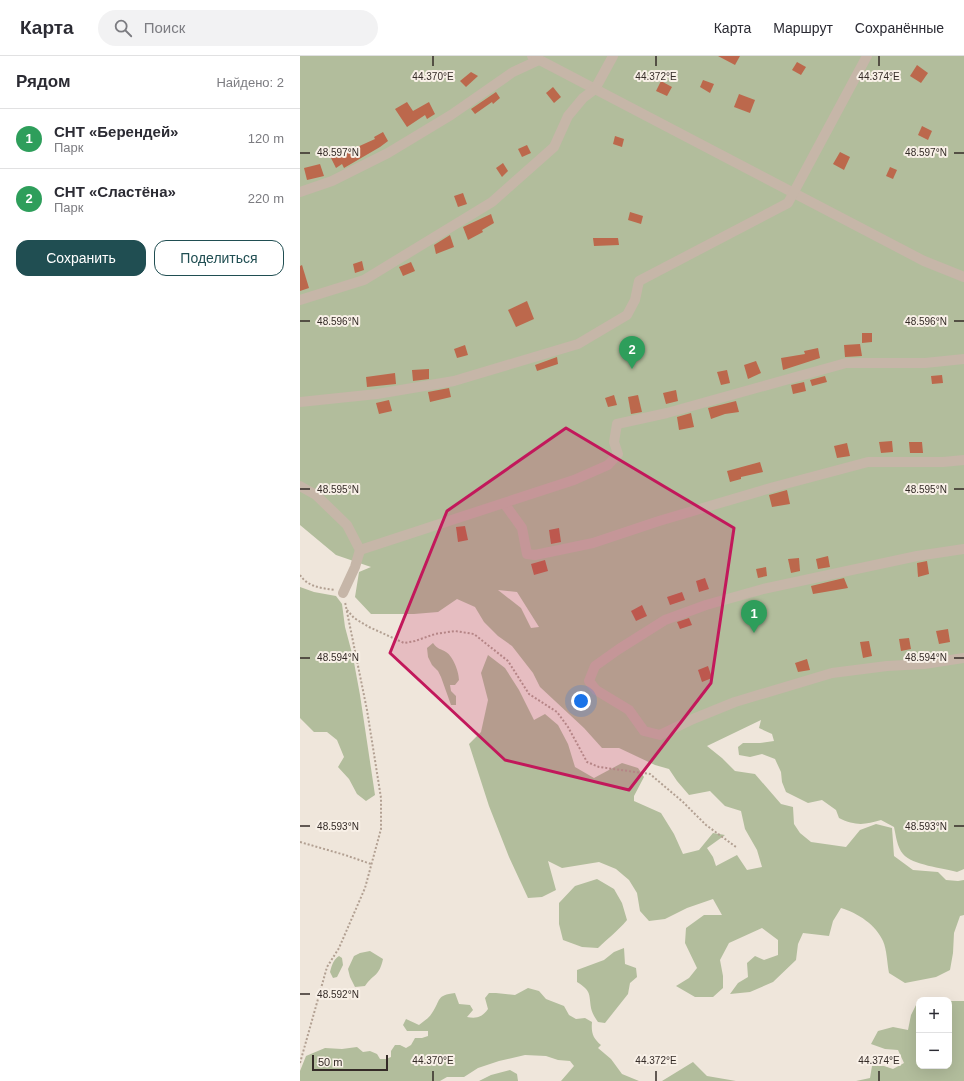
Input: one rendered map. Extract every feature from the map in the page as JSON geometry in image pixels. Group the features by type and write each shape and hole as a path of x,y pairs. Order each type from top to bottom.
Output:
{"street":[{"path":"300,300 364,280 492,202 554,148 568,116 583,98 595,89 613,56"},
{"path":"300,402 377,394 454,381 578,344 627,315 635,300 639,281 788,203 867,56"},
{"path":"300,192 332,181 388,153 451,115 535,58 924,261 964,277"},
{"path":"360,550 574,480 608,465 618,454 614,442 617,424 667,412 846,363 925,363 964,359"},
{"path":"504,503 522,528 527,554 535,555 593,543 659,521 774,487 868,462 943,462 964,460"},
{"path":"300,486 316,495 347,525 360,550 355,567 343,593"},
{"path":"964,549 917,556 763,589 706,605 665,620 619,649 595,666 589,681 596,690 629,710 644,731 660,736 693,719 735,702 832,673 887,666 924,664 964,658"}],"path":[{"path":"300,575 304,581 315,587 335,590 343,593 367,710 381,798 381,829 365,888 339,948 327,967 300,1063"},
{"path":"346,610 354,618 369,627 404,643 416,641 435,634 455,631 474,634 508,661 529,694 557,712 568,727 587,762 599,767 650,774 683,802 706,825 736,847"},
{"path":"300,842 371,864"}],"highlighted area":[{"path":"566,428 734,528 711,683 629,790 505,760 390,653 447,511"}],"green space":[{"path":"300,56 964,56 964,869 957,872 928,866 913,861 907,858 899,848 894,827 881,820 865,824 850,822 839,818 836,810 822,800 808,803 786,792 782,782 781,772 775,759 762,754 750,757 739,755 738,747 743,743 774,741 772,734 759,728 761,720 707,746 735,771 755,774 781,804 793,807 794,824 800,833 811,842 846,847 860,830 876,824 892,828 894,856 913,870 938,872 946,880 964,880 964,915 960,916 954,933 950,970 936,977 905,983 889,973 883,941 876,930 860,916 841,908 833,921 829,936 803,933 798,944 796,960 773,982 750,992 730,994 738,983 748,977 747,963 755,956 764,960 778,955 778,940 762,928 729,943 720,960 723,976 723,988 713,997 695,997 676,986 689,978 697,968 685,943 686,928 704,915 722,915 713,899 687,908 665,919 649,921 640,911 637,893 629,880 616,869 599,862 562,868 548,861 556,890 542,897 528,898 509,857 489,806 469,744 481,732 488,700 481,673 488,655 505,668 519,690 534,720 545,714 558,725 568,744 575,767 594,778 622,763 638,768 644,777 634,796 634,801 661,813 674,834 683,854 699,850 713,833 725,835 707,848 713,857 716,866 737,855 747,870 762,867 757,850 745,829 741,811 725,806 710,791 689,795 669,769 655,765 619,748 602,748 584,728 540,687 533,673 512,646 498,636 484,622 475,607 457,599 438,612 414,614 371,614 355,597 359,572 371,567 336,555 300,525","holes":["498,590 517,592 539,627 531,628 521,608"]},
{"path":"300,587 314,592 336,596 342,604 345,627 353,657 360,695 375,795 366,801 357,794 349,779 338,767 344,757 337,740 327,732 314,732 300,718"},
{"path":"433,643 438,648 449,654 457,669 459,680 455,685 450,685 451,691 456,696 456,705 451,705 441,677 428,657 427,648"},
{"path":"597,879 614,889 622,903 627,920 598,948 582,947 563,940 559,924 559,903 575,886"},
{"path":"624,948 625,964 636,968 637,977 630,983 628,994 605,1023 598,1022 591,1010 587,990 577,982 577,970 604,960 614,952"},
{"path":"370,951 383,959 380,969 365,986 355,987 348,969 354,956"},
{"path":"339,956 342,958 343,965 337,977 333,978 330,972 334,961"},
{"path":"528,988 539,991 546,999 564,1006 569,1015 576,1019 585,1018 592,1022 593,1035 601,1045 598,1048 611,1059 622,1074 639,1081 561,1081 574,1066 570,1061 558,1060 546,1056 525,1055 478,1068 464,1077 447,1077 440,1081 300,1081 300,1071 306,1056 325,1048 342,1049 357,1047 363,1052 370,1051 377,1054 380,1059 386,1059 391,1057 391,1051 395,1045 400,1045 406,1048 411,1045 415,1038 428,1036 428,1031 407,1031 403,1025 406,1019 419,1025 429,1016 440,999 445,995 455,993 459,1004 470,1005 473,1010 467,1017 474,1018 481,1016 488,1009 485,998 489,993 515,995"},
{"path":"952,1001 964,1001 964,1081 856,1081 870,1078 872,1066 884,1066 893,1069 904,1063 898,1050 885,1049 871,1044 878,1031 893,1027 908,1030 911,1015 916,1005 916,1069 952,1069"},
{"path":"693,1062 707,1076 736,1081 662,1081"},
{"path":"510,1070 517,1074 518,1081 479,1081 491,1075"}],"building":[{"path":"718,56 740,56 735,65"},
{"path":"797,62 806,67 801,75 792,70"},
{"path":"917,65 928,73 921,83 910,76"},
{"path":"471,72 478,76 466,87 460,81"},
{"path":"703,80 714,84 710,93 700,87"},
{"path":"661,81 672,87 667,96 656,91"},
{"path":"553,87 561,97 554,103 546,93"},
{"path":"496,92 500,98 493,104 492,102 475,114 471,109"},
{"path":"739,94 755,100 750,113 734,107"},
{"path":"407,102 413,111 429,102 435,114 427,119 425,115 407,127 395,109"},
{"path":"922,126 932,131 928,140 918,135"},
{"path":"383,132 388,141 344,168 342,164 336,168 330,156 344,153 375,139 374,137"},
{"path":"615,136 624,139 622,147 613,144"},
{"path":"527,145 531,153 522,157 518,149"},
{"path":"840,152 850,157 844,170 833,164"},
{"path":"503,163 508,171 502,177 496,168"},
{"path":"320,164 324,176 307,180 304,168"},
{"path":"890,167 897,170 893,179 886,176"},
{"path":"463,193 467,204 458,207 454,196"},
{"path":"630,212 643,216 641,224 628,220"},
{"path":"491,214 494,223 482,230 483,232 468,240 463,227"},
{"path":"450,235 454,247 436,254 434,245"},
{"path":"593,238 618,238 619,245 594,246"},
{"path":"362,261 364,270 355,273 353,264"},
{"path":"411,262 415,271 403,276 399,267"},
{"path":"302,265 309,288 300,291 300,266"},
{"path":"527,301 534,319 516,327 508,310"},
{"path":"862,333 872,333 872,342 862,343"},
{"path":"860,344 862,356 845,357 844,345"},
{"path":"465,345 468,355 457,358 454,349"},
{"path":"818,348 820,358 783,370 781,358 805,354 804,351"},
{"path":"557,357 558,364 537,371 535,365"},
{"path":"756,361 761,373 748,379 744,365"},
{"path":"429,369 429,379 413,381 412,370"},
{"path":"727,370 730,383 721,385 717,372"},
{"path":"395,373 396,384 367,387 366,377"},
{"path":"942,375 943,383 932,384 931,376"},
{"path":"825,376 827,382 812,386 810,380"},
{"path":"804,382 806,391 793,394 791,385"},
{"path":"449,388 451,397 430,402 428,392"},
{"path":"676,390 678,401 666,404 663,393"},
{"path":"614,395 617,405 608,407 605,398"},
{"path":"638,395 642,412 631,414 628,397"},
{"path":"389,400 392,411 379,414 376,403"},
{"path":"736,401 739,412 725,414 711,419 708,408"},
{"path":"691,413 694,427 679,430 677,417"},
{"path":"892,441 893,452 881,453 879,442"},
{"path":"909,442 922,442 923,453 910,453"},
{"path":"847,443 850,456 837,458 834,446"},
{"path":"760,462 763,472 741,477 741,479 730,482 727,471"},
{"path":"787,490 790,504 772,507 769,495"},
{"path":"465,526 468,540 458,542 456,527"},
{"path":"559,528 561,542 551,544 549,530"},
{"path":"828,556 830,567 818,569 816,559"},
{"path":"799,558 800,571 791,573 788,559"},
{"path":"545,560 548,571 534,575 531,564"},
{"path":"927,561 929,574 918,577 917,563"},
{"path":"766,567 767,576 758,578 756,569"},
{"path":"705,578 709,589 699,592 696,581"},
{"path":"844,578 848,588 813,594 811,586"},
{"path":"682,592 685,600 670,605 667,597"},
{"path":"642,605 647,616 636,621 631,611"},
{"path":"689,618 692,625 680,629 677,622"},
{"path":"948,629 950,642 939,644 936,631"},
{"path":"909,638 911,649 901,651 899,639"},
{"path":"869,641 872,656 863,658 860,642"},
{"path":"807,659 810,670 798,672 795,663"},
{"path":"708,666 712,678 702,682 698,670"}],"place":[{"name":"СНТ «Сластёна»","path":"632,369"},
{"name":"СНТ «Берендей»","path":"754,633"}]}
